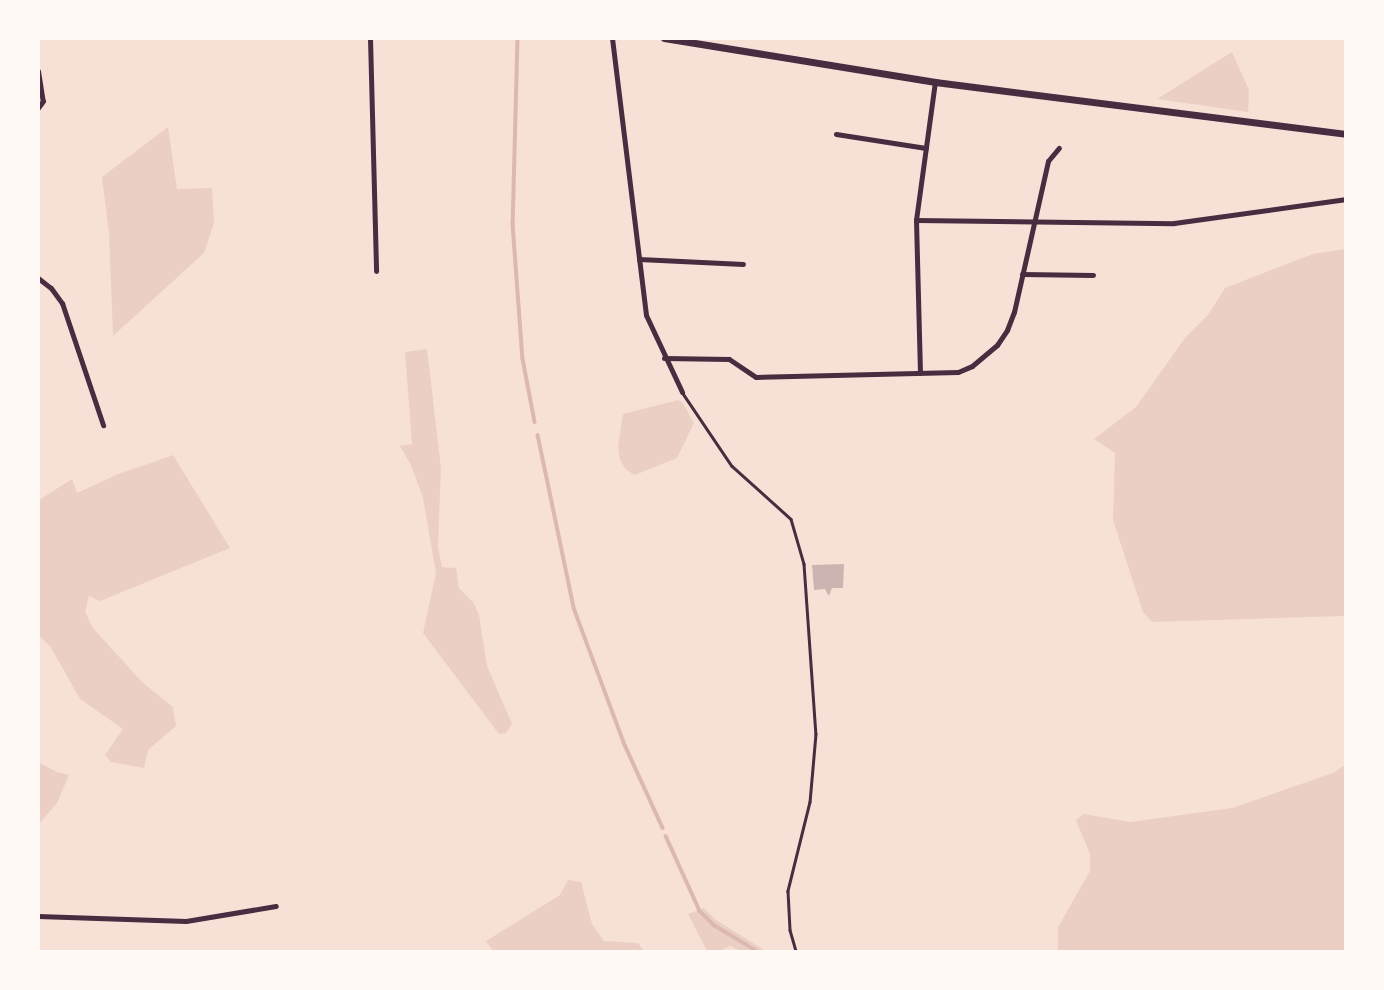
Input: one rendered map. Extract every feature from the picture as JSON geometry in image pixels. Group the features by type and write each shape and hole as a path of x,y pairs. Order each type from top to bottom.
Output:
{"main road":[{"path":"664,38 935,82 1346,134"}],"street":[{"path":"370,38 376,271"},
{"path":"612,38 646,315 682,392"},
{"path":"38,71 43,101 38,108"},
{"path":"920,373 916,220 935,82"},
{"path":"836,134 926,148"},
{"path":"664,358 729,359 756,377 958,372 986,356 1007,330 1023,274 1048,161 1059,148"},
{"path":"916,220 1174,223 1346,199"},
{"path":"639,259 743,264"},
{"path":"1023,274 1093,275"},
{"path":"38,278 51,288 62,303 103,425"},
{"path":"38,916 186,921 276,906"}],"lane":[{"path":"682,392 732,466 791,519 804,564 816,734 810,802 788,891 789,919 796,951"}],"shaded area":[{"path":"1232,52 1249,90 1248,112 1157,99"},
{"path":"168,127 177,189 212,188 214,223 204,253 113,336 109,233 102,177"},
{"path":"1345,249 1345,616 1152,622 1143,612 1113,520 1115,453 1094,439 1136,407 1185,338 1208,315 1225,288 1313,254"},
{"path":"427,349 441,468 438,546 442,567 456,568 459,588 473,602 479,615 487,666 512,724 506,733 499,734 423,633 436,573 423,498 411,465 400,446 412,444 405,352"},
{"path":"678,400 683,403 694,423 677,458 635,475 626,470 620,460 618,446 623,414"},
{"path":"173,455 230,548 100,601 89,596 85,612 93,628 142,682 173,707 176,726 148,750 144,768 111,762 105,755 123,729 80,699 50,646 39,636 39,500 72,479 77,493 116,475"},
{"path":"38,762 69,775 57,803 39,824"},
{"path":"1345,765 1345,951 1058,951 1058,927 1090,871 1090,854 1076,820 1084,814 1130,822 1232,808 1333,773"},
{"path":"568,880 581,882 592,924 604,941 638,943 644,951 493,951 486,941 560,895"},
{"path":"704,908 716,920 766,951 741,951 730,946 720,951 707,951 688,914"}],"building":[{"path":"844,564 843,588 832,588 829,596 825,589 814,590 812,565"}],"waterway":[{"path":"518,38 513,224 523,359 535,422"},
{"path":"538,435 574,608 625,745 663,828"},
{"path":"666,836 700,911 714,925 757,951"}]}
